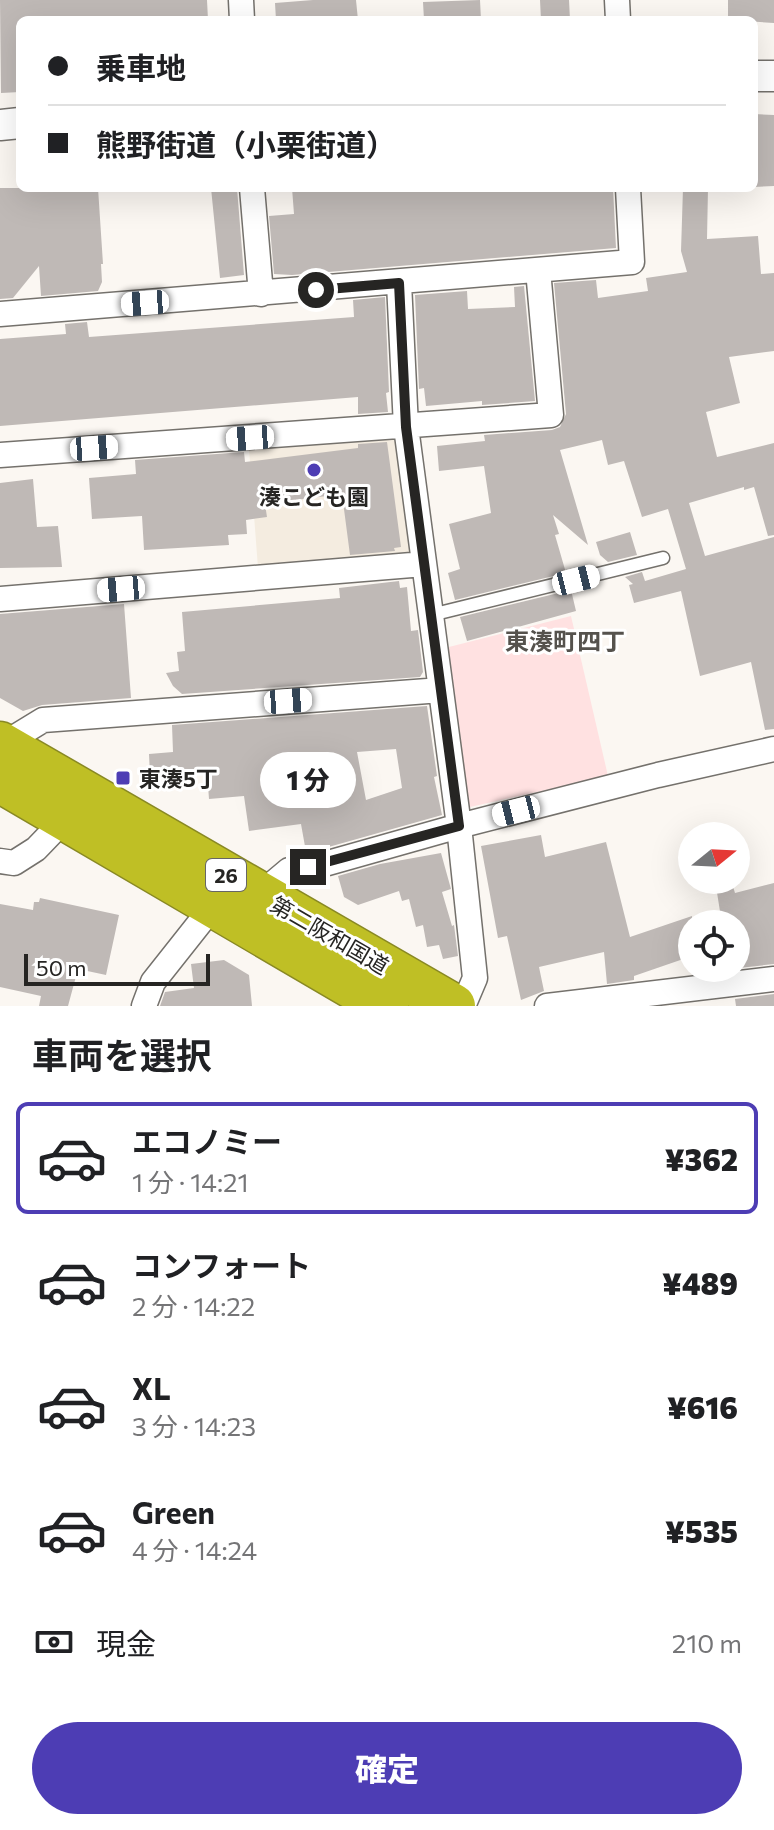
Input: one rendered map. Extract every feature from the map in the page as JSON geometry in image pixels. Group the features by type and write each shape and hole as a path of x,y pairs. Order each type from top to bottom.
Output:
{"highway":[{"name":"第二阪和国道","path":"2,755 458,1005"},
{"name":"第二阪和国道","path":"2,755 386,1006"}],"street":[{"path":"252,192 261,294"},
{"path":"0,314 632,262 628,192"},
{"path":"0,455 551,415 538,270"},
{"path":"399,283 406,427 459,826 475,978 458,1005"},
{"path":"0,599 424,564"},
{"path":"2,755 43,720 441,690"},
{"path":"264,891 289,870 328,863 658,775 774,749"},
{"path":"0,861 14,863 36,849 61,823"},
{"path":"144,1006 153,982 210,910"},
{"path":"547,1006 774,979"}],"lane":[{"path":"431,615 663,558"}],"shaded area":[{"path":"401,438 410,557 258,568 249,449"},
{"path":"571,616 608,776 470,807 463,798 445,648"}],"building":[{"path":"0,0 207,0 208,16 16,16 16,92 1,93"},
{"path":"356,0 358,16 276,16 275,3"},
{"path":"480,0 481,16 424,16 423,2"},
{"path":"540,0 569,0 570,16 541,16"},
{"path":"728,0 774,0 774,23 758,22 758,16 728,16"},
{"path":"758,114 774,115 774,186 758,187"},
{"path":"0,188 16,188 16,192 98,192 103,264 98,291 41,296 39,266 13,298 0,299"},
{"path":"211,192 237,192 244,275 220,278"},
{"path":"292,192 613,192 616,248 274,274 269,216 294,214"},
{"path":"683,192 708,192 707,239 758,236 761,274 774,273 774,351 729,357 740,403 706,412 717,457 774,443 774,535 768,536 754,487 689,503 705,556 774,537 774,729 765,730 751,662 700,676 681,591 634,603 629,585 633,584 625,577 642,572 645,581 686,569 668,509 642,517 624,461 608,465 602,440 560,450 588,545 553,515 559,534 555,535 566,573 455,600 448,573 460,569 449,524 491,513 484,466 439,471 437,446 485,441 484,435 552,430 560,427 566,414 554,283 596,280 598,298 648,291 646,278 687,272 681,251"},
{"path":"524,286 535,401 482,405 482,401 426,406 424,388 419,389 415,295 467,291 468,309 515,307 514,287"},
{"path":"385,297 388,412 358,414 358,397 0,426 0,339 66,334 65,324 87,322 89,337 354,317 353,300"},
{"path":"387,442 401,547 394,548 395,551 350,555 342,494 265,504 267,517 246,520 247,534 228,535 229,545 144,550 142,516 92,519 89,478 136,474 135,460 244,452 245,462"},
{"path":"33,479 37,527 58,526 62,567 0,568 0,483"},
{"path":"630,532 637,555 608,562 600,555 596,542"},
{"path":"399,581 400,588 407,587 411,631 418,630 423,672 420,677 182,694 166,673 179,671 177,652 185,651 182,612 340,598 339,588"},
{"path":"571,590 576,611 467,641 460,617"},
{"path":"124,604 131,698 42,705 23,711 0,698 0,614"},
{"path":"427,706 437,776 434,777 442,815 306,852 301,824 249,831 244,796 209,799 207,772 150,775 149,754 173,752 172,725","holes":["396,749 402,788 366,800 357,752"]},
{"path":"541,835 545,857 606,842 630,937 678,921 678,961 634,976 634,980 607,984 604,952 539,967 544,991 521,1000 507,936 498,938 481,846"},
{"path":"441,853 451,889 442,892 454,925 458,956 443,959 439,945 427,947 423,925 416,927 409,899 402,901 399,891 358,905 344,897 338,876 380,864"},
{"path":"774,883 774,964 750,967 750,910 720,910 717,894 750,894 750,889"},
{"path":"40,898 119,915 106,975 78,969 68,1006 39,1006 41,996 0,987 0,904 33,910 34,902 39,902"},
{"path":"224,960 249,975 252,1006 160,1006 165,992 194,988 191,964"},
{"path":"774,994 774,1006 736,1006 735,999"}],"place":[{"name":"湊こども園","path":"314,470"},
{"name":"東湊5丁","path":"123,778"}],"district":[{"name":"東湊町四丁","path":"565,640"}],"route":[{"path":"308,867 459,826 406,427 399,283 316,290"}]}
